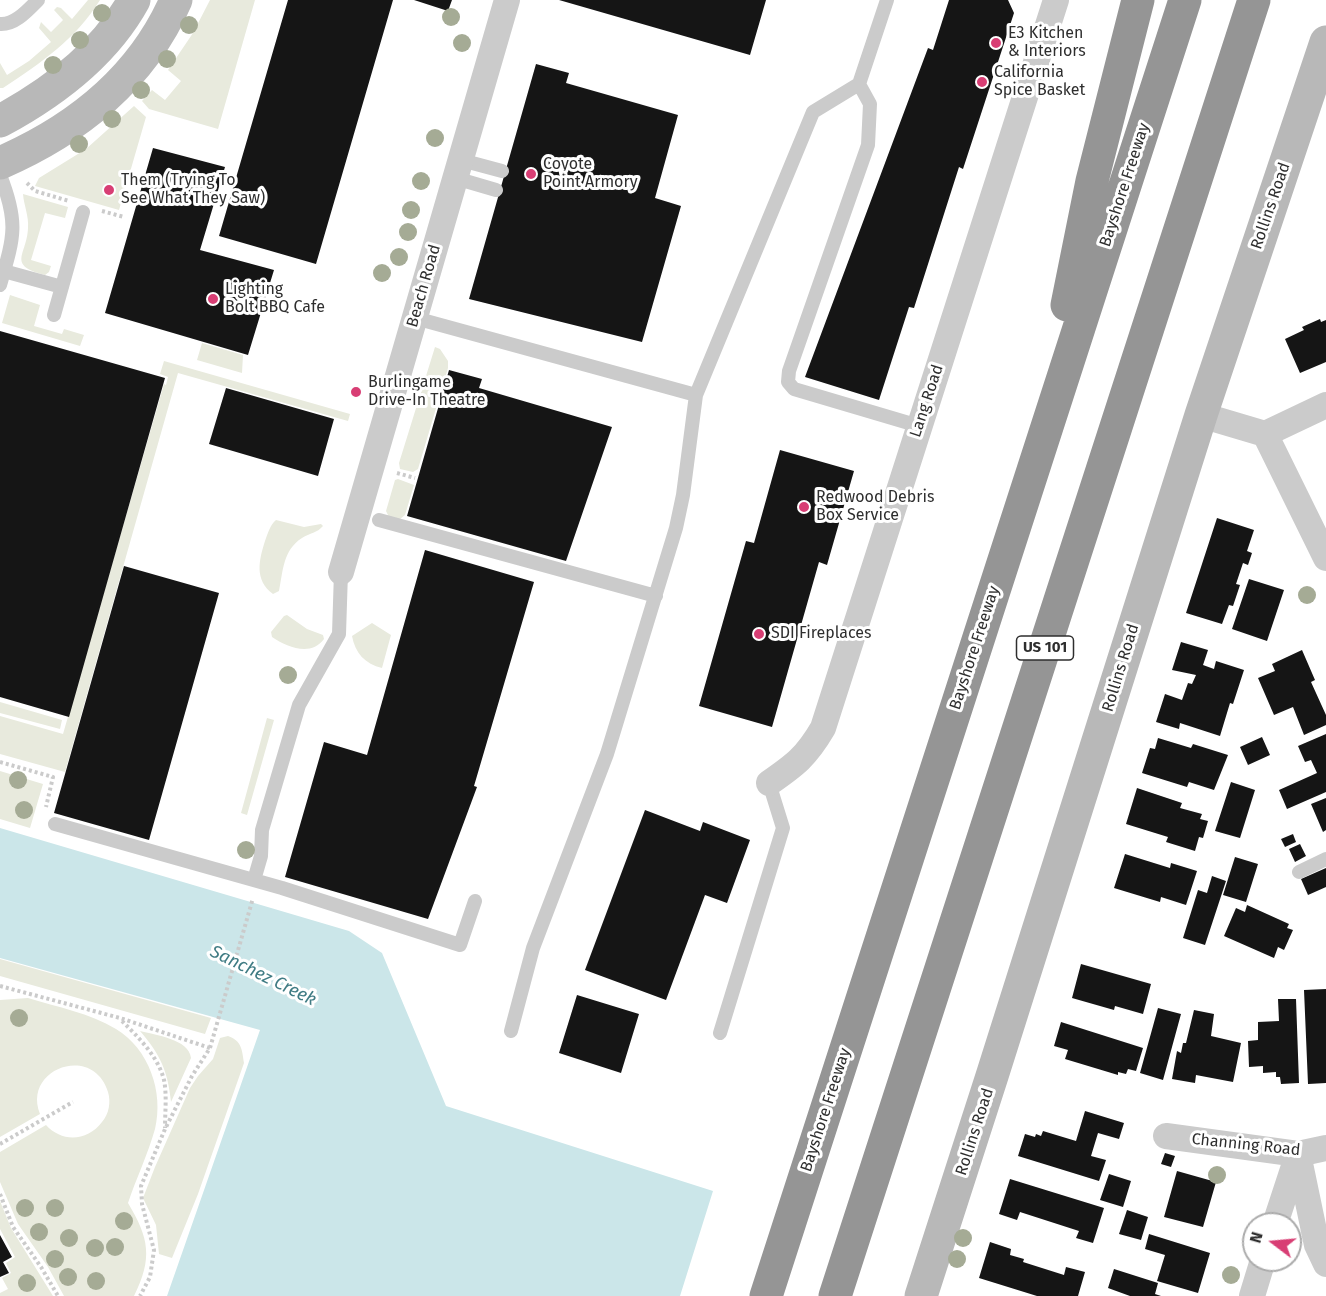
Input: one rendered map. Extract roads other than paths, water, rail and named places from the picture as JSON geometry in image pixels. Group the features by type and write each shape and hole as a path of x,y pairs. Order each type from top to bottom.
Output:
{"highway":[{"path":"1039,448 1092,181 1138,0"},
{"name":"Bayshore Freeway","path":"766,1296 1185,0"},
{"name":"US 101","path":"836,1296 1254,0"}],"street":[{"path":"0,121 39,99 77,68 116,27 134,0"},
{"path":"0,163 43,143 75,122 113,91 145,55 176,0"},
{"name":"Beach Road","path":"341,572 507,0"},
{"name":"Lang Road","path":"769,783 794,766 811,749 823,729 1056,0"},
{"name":"Rollins Road","path":"921,1296 1201,415 1326,42"},
{"path":"1201,415 1265,434 1326,405"},
{"path":"1265,434 1326,558"},
{"name":"Channing Road","path":"1166,1136 1298,1154 1326,1148"},
{"path":"1279,1212 1298,1154"},
{"path":"1298,1154 1317,1245 1326,1264"},
{"path":"1252,1296 1259,1272"}],"lane":[{"path":"0,24 25,14 38,0"},
{"path":"511,1031 533,948 607,754 656,596 683,495 696,395 813,112 859,84 887,0"},
{"path":"859,84 870,104 868,145 789,371 788,382 794,389 919,426"},
{"path":"458,169 502,171"},
{"path":"458,169 496,190"},
{"path":"0,176 12,211 13,228 13,237 1,275 62,287"},
{"path":"54,315 83,212"},
{"path":"415,318 696,395"},
{"path":"379,520 656,596"},
{"path":"254,887 261,856 262,830 298,705 338,638 341,572"},
{"path":"720,1033 783,828 769,783"},
{"path":"55,824 254,887 460,945 475,901"},
{"path":"1299,872 1326,859"}],"water":[{"name":"Sanchez Creek","path":"0,828 349,931 382,953 446,1106 713,1191 680,1296 167,1296 260,1030 0,958"}],"place":[{"name":"E3 Kitchen & Interiors","path":"996,43"},
{"name":"California Spice Basket","path":"982,82"},
{"name":"Coyote Point Armory","path":"531,174"},
{"name":"Them (Trying To See What They Saw)","path":"109,190"},
{"name":"Lighting Bolt BBQ Cafe","path":"213,299"},
{"name":"Burlingame Drive-In Theatre","path":"356,392"},
{"name":"Redwood Debris Box Service","path":"804,507"},
{"name":"SDI Fireplaces","path":"759,634"}]}
